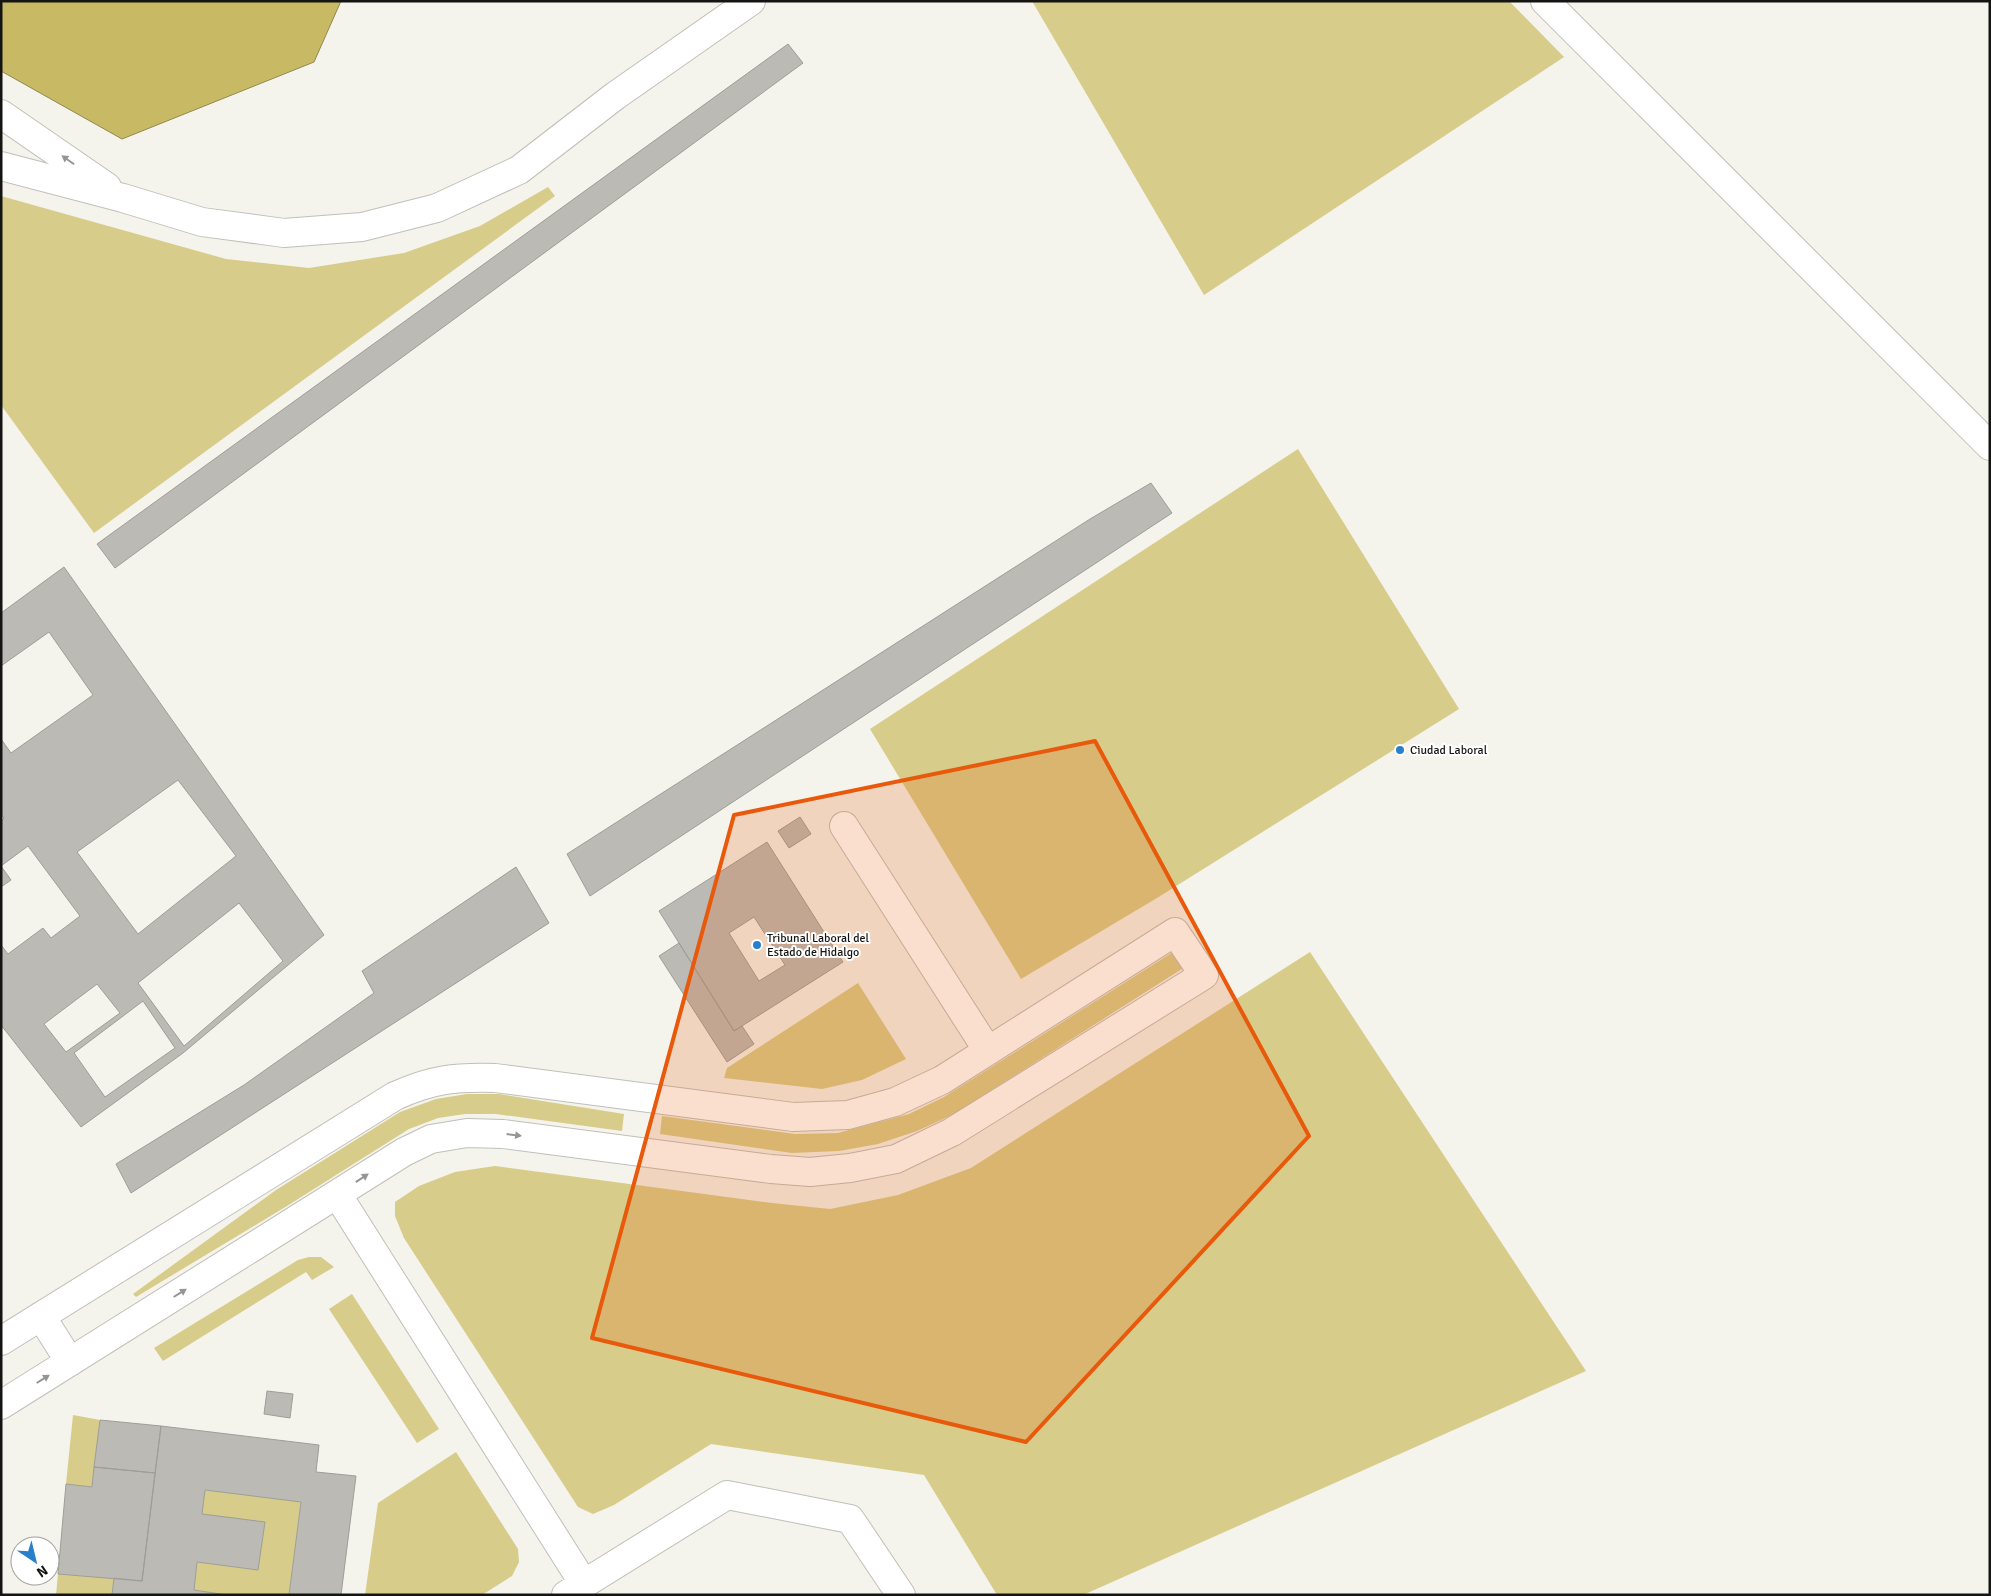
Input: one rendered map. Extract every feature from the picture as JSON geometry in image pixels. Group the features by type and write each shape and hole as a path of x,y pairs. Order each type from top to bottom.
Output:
{"street":[{"path":"1545,1 1990,446"},
{"path":"1,166 123,198 202,222 284,233 362,228 437,208 519,170 615,96 742,5"},
{"path":"1,114 123,198"},
{"path":"844,826 988,1051"},
{"path":"1,1341 395,1096 422,1084 458,1078 495,1078 794,1117 848,1115 903,1098 942,1080 1176,932 1204,975 952,1132 896,1159 850,1168 810,1172 771,1169 503,1134 467,1133 431,1139 404,1152 1,1405"},
{"path":"337,1194 575,1589 727,1495 850,1518 901,1595"},
{"path":"41,1316 70,1362"}],"highlighted area":[{"path":"1095,741 1309,1136 1026,1442 592,1338 734,815"}],"shaded area":[{"path":"1,1 341,1 314,62 122,139 1,71"},
{"path":"1032,1 1509,1 1564,57 1204,295"},
{"path":"548,187 555,196 94,533 1,405 1,196 226,259 309,268 404,253 480,226"},
{"path":"1298,449 1459,709 1157,898 1021,979 870,729"},
{"path":"1173,952 1185,967 954,1114 917,1131 878,1144 839,1151 792,1153 660,1134 662,1116 795,1134 838,1133 909,1114 944,1097"},
{"path":"1310,952 1586,1371 1083,1595 997,1595 924,1475 711,1444 614,1505 593,1514 578,1507 404,1238 395,1216 395,1202 419,1186 455,1172 495,1166 830,1209 898,1195 971,1168"},
{"path":"858,983 906,1059 862,1080 822,1089 724,1078 727,1068"},
{"path":"467,1094 499,1094 624,1114 622,1131 496,1114 465,1114 438,1118 409,1129 287,1206 136,1297 133,1294 276,1190 400,1112 436,1099"},
{"path":"309,1257 321,1257 334,1267 312,1280 306,1272 163,1361 154,1348 298,1260"},
{"path":"352,1294 439,1429 417,1443 329,1309"},
{"path":"73,1415 100,1420 92,1487 66,1484"},
{"path":"456,1452 518,1549 519,1562 512,1576 482,1595 365,1595 378,1503"},
{"path":"205,1490 301,1502 289,1595 227,1595 194,1590 197,1562 258,1570 202,1514"},
{"path":"60,1574 114,1578 112,1595 56,1595 57,1586 60,1586"}],"building":[{"path":"788,44 803,63 115,568 97,544"},
{"path":"1151,483 1172,513 590,896 567,854 1090,519"},
{"path":"64,567 324,935 183,1053 81,1127 1,1025 1,945 8,954 43,928 51,938 80,916 28,846 1,866 1,821 4,818 1,814 1,739 11,753 93,695 49,632 1,666 1,613","holes":["178,780 236,856 138,934 77,852","239,903 283,961 184,1046 138,983","97,984 120,1013 66,1052 44,1024","143,1001 175,1048 105,1097 74,1053"]},
{"path":"800,817 811,834 789,848 778,831"},
{"path":"767,842 843,962 734,1031 659,911","holes":["754,917 785,965 759,981 729,933"]},
{"path":"1,866 11,880 1,887"},
{"path":"516,867 549,923 131,1193 116,1164 244,1085 374,993 362,971"},
{"path":"679,943 734,1031 742,1026 754,1044 727,1062 659,956"},
{"path":"267,1391 293,1394 290,1418 264,1414"},
{"path":"100,1420 161,1426 155,1473 94,1467"},
{"path":"161,1426 319,1445 316,1472 356,1476 341,1595 289,1595 301,1502 205,1490 202,1514 265,1522 258,1570 197,1562 194,1590 227,1595 112,1595 114,1578 142,1581"},
{"path":"94,1467 155,1473 142,1581 60,1574 60,1552 66,1484 92,1487"}],"place":[{"name":"Ciudad Laboral","path":"1400,750"},
{"name":"Tribunal Laboral del Estado de Hidalgo","path":"757,945"}]}
